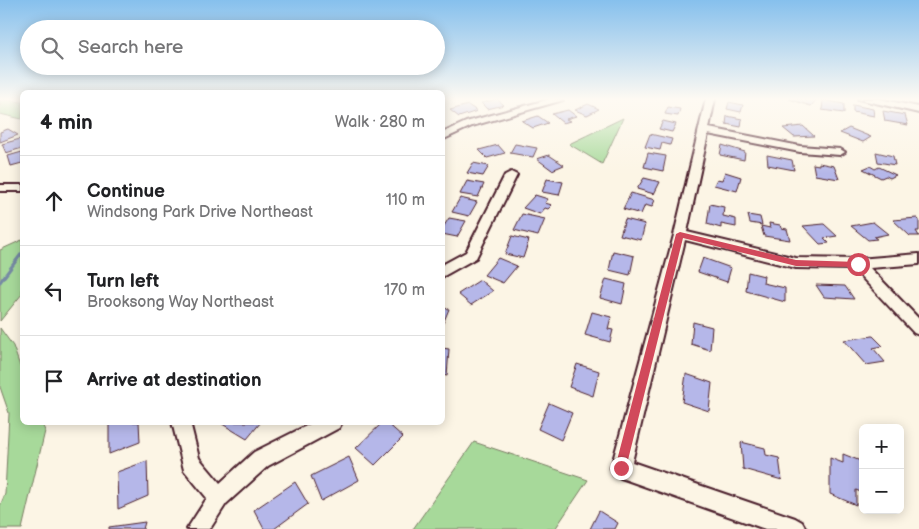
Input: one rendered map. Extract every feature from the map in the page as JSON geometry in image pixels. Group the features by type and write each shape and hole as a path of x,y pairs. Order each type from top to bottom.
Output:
{"street":[{"path":"445,136 470,124"},
{"path":"705,124 680,234 621,468 795,529"},
{"path":"704,130 792,148 840,152"},
{"path":"445,270 471,255 511,174"},
{"path":"0,188 20,188"},
{"path":"680,234 796,263 858,264 919,259"},
{"path":"858,264 919,329"},
{"path":"182,425 191,463 219,497"},
{"path":"198,529 219,497 261,459 327,425"}],"green space":[{"path":"611,124 620,124 602,164 569,144"},
{"path":"20,241 20,296 0,321 0,250"},
{"path":"0,328 13,346 20,366 20,425 43,425 45,431 22,529 0,529 0,506 5,494 9,413 0,387"},
{"path":"474,442 588,480 555,529 413,529"}],"building":[{"path":"526,124 546,124 533,128"},
{"path":"662,124 676,124 672,132 659,129"},
{"path":"726,124 741,124 741,127"},
{"path":"803,126 814,136 794,137 783,128"},
{"path":"849,128 871,137 863,142 840,133"},
{"path":"8,129 18,135 0,142 0,132"},
{"path":"650,134 672,139 670,145 662,143 660,150 645,147"},
{"path":"20,139 20,149 6,153 2,144"},
{"path":"515,144 537,148 533,157 510,153"},
{"path":"498,145 505,153 487,158 479,150"},
{"path":"722,145 745,152 744,160 720,155"},
{"path":"876,152 893,156 895,165 878,162"},
{"path":"20,153 20,164 11,166 8,156"},
{"path":"648,153 666,156 663,171 644,167"},
{"path":"549,155 564,165 552,170 537,159"},
{"path":"767,155 792,160 794,170 768,165"},
{"path":"473,163 489,166 483,176 467,173"},
{"path":"819,163 834,166 839,179 815,175 813,164 819,165"},
{"path":"870,166 875,169 879,167 896,175 890,178 886,176 881,178 863,169"},
{"path":"725,172 741,177 737,191 714,185 717,179 722,180"},
{"path":"644,178 660,182 654,194 637,189"},
{"path":"547,179 563,182 559,195 542,192"},
{"path":"467,181 484,184 478,197 460,194"},
{"path":"631,193 655,200 652,207 645,205 641,214 623,209"},
{"path":"535,195 548,199 545,203 552,205 548,209 545,208 540,214 523,208"},
{"path":"460,198 477,202 469,216 452,212"},
{"path":"710,204 724,207 723,216 736,219 736,227 721,224 721,228 707,224"},
{"path":"522,214 545,219 538,236 514,230"},
{"path":"748,215 760,217 762,225 750,223"},
{"path":"449,218 466,221 457,237 445,235 445,224"},
{"path":"917,218 919,220 919,231 916,231 919,236 910,236 893,220"},
{"path":"625,219 645,224 641,240 620,235"},
{"path":"873,222 888,234 874,237 877,239 868,240 851,226"},
{"path":"769,223 780,225 781,228 787,229 790,240 764,236 761,226 770,228"},
{"path":"824,224 837,236 824,238 829,243 820,244 803,226"},
{"path":"512,236 529,240 523,258 505,254"},
{"path":"613,251 634,256 630,275 609,270"},
{"path":"498,258 517,266 503,283 484,275"},
{"path":"703,258 731,268 727,282 698,272"},
{"path":"748,272 764,276 763,283 785,288 785,302 746,291"},
{"path":"606,279 626,284 622,304 600,298"},
{"path":"480,280 493,291 471,305 458,294"},
{"path":"816,285 845,286 854,299 824,297"},
{"path":"445,308 449,309 445,319"},
{"path":"592,312 611,317 608,329 613,330 610,342 585,335"},
{"path":"693,322 712,327 710,350 691,344"},
{"path":"873,336 883,346 873,348 885,362 866,365 844,340"},
{"path":"445,348 449,349 447,376 445,376"},
{"path":"577,364 599,371 593,396 569,387"},
{"path":"686,374 712,383 709,411 682,402"},
{"path":"549,403 572,413 561,440 538,429"},
{"path":"109,425 139,425 140,442 109,454"},
{"path":"224,425 259,425 247,439"},
{"path":"380,425 389,425 403,437 375,465 356,448"},
{"path":"741,442 765,448 766,455 779,458 782,480 743,469"},
{"path":"843,454 859,460 859,491 856,490 856,505 830,494 830,458 843,463"},
{"path":"349,457 359,480 321,501 311,476"},
{"path":"147,461 148,496 118,509 117,472"},
{"path":"295,482 308,504 274,529 264,529 254,510"},
{"path":"599,511 618,523 615,529 590,529"},
{"path":"145,522 143,529 109,529 109,527"}],"waterway":[{"path":"0,282 20,256"}],"route":[{"path":"621,468 680,234 796,263 858,264"}]}
